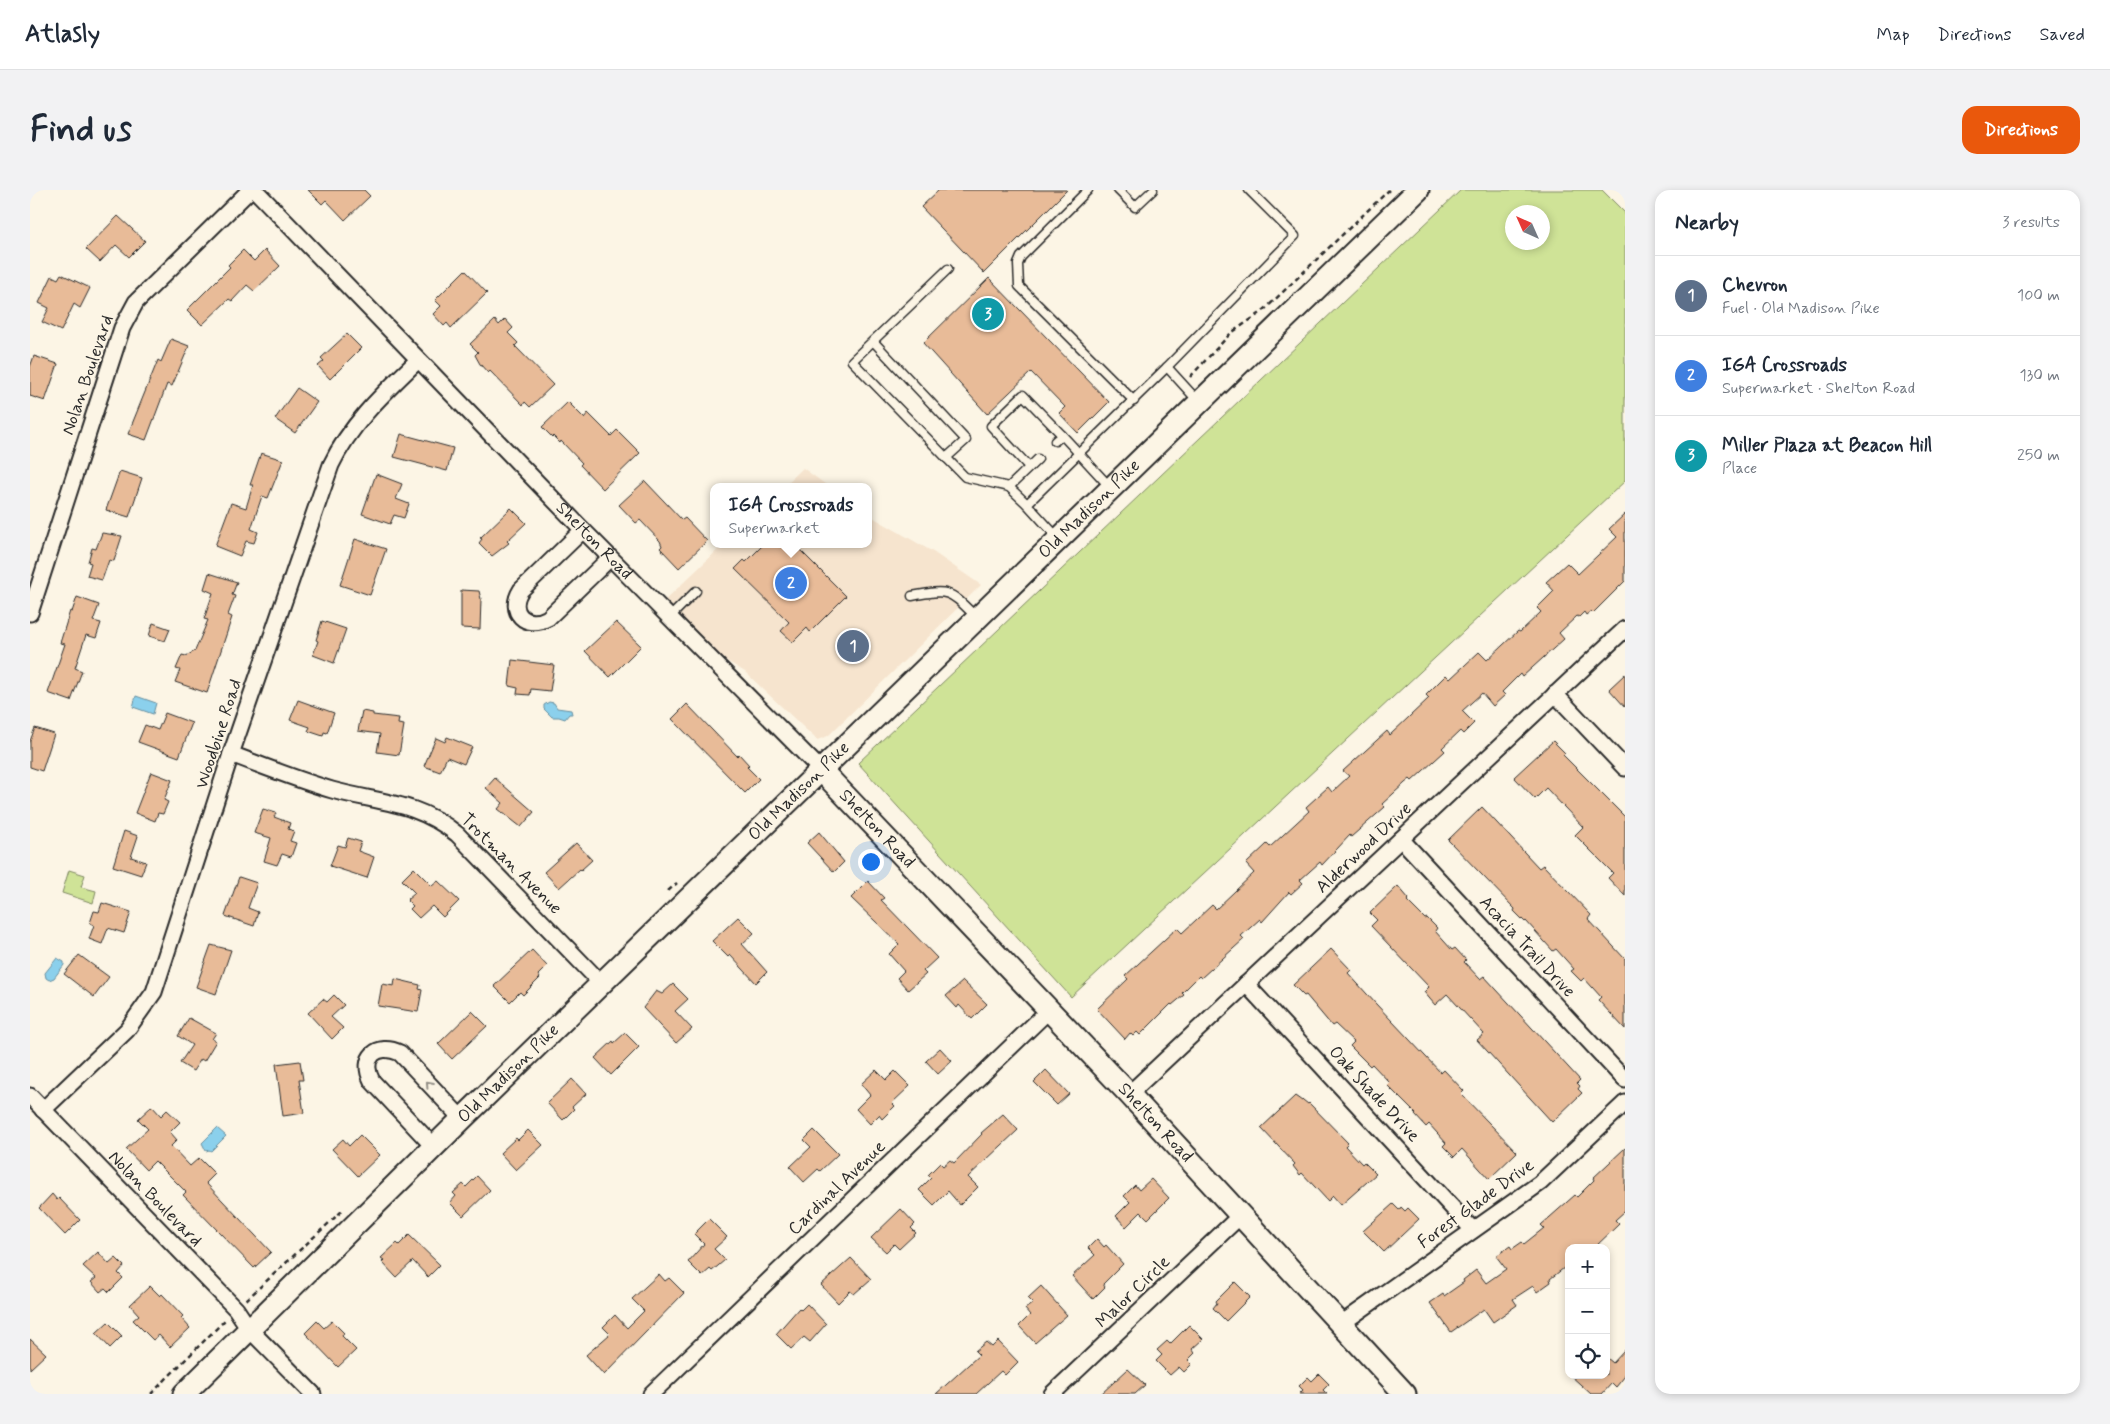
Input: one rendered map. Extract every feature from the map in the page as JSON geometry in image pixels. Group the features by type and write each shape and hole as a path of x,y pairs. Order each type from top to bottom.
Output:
{"main road":[{"name":"Old Madison Pike","path":"184,1394 462,1119 1418,190"},
{"name":"Shelton Road","path":"821,770 1129,1094 1404,1394"}],"street":[{"name":"Nolan Boulevard","path":"30,614 122,328 136,302 250,190"},
{"name":"Shelton Road","path":"255,190 610,558 821,770"},
{"name":"Woodbine Road","path":"43,1110 127,1030 154,992 231,754 331,464 342,442 359,420 418,360"},
{"path":"583,530 521,590 515,599 516,610 522,618 529,622 540,623 548,618 610,558"},
{"name":"Alderwood Drive","path":"1129,1094 1625,629"},
{"path":"1555,694 1625,768"},
{"name":"Trotman Avenue","path":"231,754 309,783 348,794 393,802 443,822 457,834 602,984"},
{"name":"Acacia Trail Drive","path":"1401,839 1625,1080"},
{"name":"Oak Shade Drive","path":"1246,984 1473,1230"},
{"name":"Cardinal Avenue","path":"651,1394 1049,1010"},
{"path":"434,1147 372,1081 367,1065 372,1055 381,1049 391,1048 400,1052 462,1119"},
{"name":"Nolan Boulevard","path":"30,1096 236,1309 250,1330"},
{"name":"Forest Glade Drive","path":"1341,1324 1540,1183 1625,1103"},
{"name":"Malor Circle","path":"1052,1394 1240,1216"},
{"path":"250,1330 313,1394"}],"lane":[{"path":"1088,190 1021,257 1018,264 1019,286 1134,400"},
{"path":"1118,190 1136,207 1153,190"},
{"path":"1027,504 1167,367 1295,236 1249,190"},
{"path":"948,269 852,361 965,477 1009,487 1060,539"},
{"path":"873,341 966,440 946,458"},
{"path":"1167,367 1198,402"},
{"path":"1029,467 991,426 1023,395 1112,488"},
{"path":"1055,441 1062,435"},
{"path":"1009,487 1038,459"},
{"path":"670,617 696,591"},
{"path":"912,596 939,591 948,592 957,598 977,619"}],"path":[{"path":"1192,373 1231,333 1262,312 1389,190"},
{"path":"151,1394 236,1309 343,1209"}],"shaded area":[{"path":"803,468 824,483 787,483"},
{"path":"872,517 933,552 981,585 828,736 817,740 745,672 719,656 663,602 720,548 872,548"}],"green space":[{"path":"1461,190 1602,190 1625,213 1625,481 1071,997 858,763"},
{"path":"69,870 85,875 81,887 96,891 93,903 62,893"}],"water":[{"path":"136,696 156,703 153,714 133,707"},
{"path":"549,702 554,703 557,708 571,710 572,714 569,714 565,719 552,717 544,709 544,705"},
{"path":"57,958 64,962 64,965 54,978 49,980 46,978 45,973"},
{"path":"217,1128 226,1136 211,1151 206,1151 202,1143"}],"building":[{"path":"308,190 364,190 370,196 345,220 326,200 322,204"},
{"path":"939,190 1067,190 984,273 921,207"},
{"path":"118,216 145,241 129,257 116,245 100,262 86,249"},
{"path":"243,250 254,261 265,250 280,266 254,291 247,285 232,301 229,299 202,325 187,310 230,267 228,265"},
{"path":"465,270 487,293 451,328 447,323 444,326 433,314 441,306 435,300"},
{"path":"61,274 90,288 80,308 74,304 61,331 42,322 49,308 39,303 52,276 58,279"},
{"path":"989,278 1109,402 1078,433 1059,413 1065,407 1031,372 987,414 923,343"},
{"path":"505,319 513,328 508,333 518,343 515,346 553,385 530,407 525,402 523,405 490,371 488,373 475,355 478,352 470,344 495,320 499,325"},
{"path":"347,334 361,348 330,379 318,366 324,361 321,358"},
{"path":"171,339 189,346 172,386 167,384 146,440 128,434 158,360 161,362"},
{"path":"34,356 58,364 45,401 30,396 30,367"},
{"path":"297,388 317,402 295,433 275,419"},
{"path":"568,402 584,418 588,413 611,436 617,430 640,453 603,489 580,465 582,463 561,441 560,443 542,427"},
{"path":"401,434 453,448 447,471 394,457"},
{"path":"261,453 283,460 268,498 262,496 251,529 258,532 254,543 246,541 240,556 215,546 231,503 246,508 253,485 250,485"},
{"path":"120,471 142,478 129,517 106,510"},
{"path":"376,474 402,484 396,499 409,504 404,518 394,515 390,524 362,514"},
{"path":"645,481 682,520 685,518 707,541 679,568 660,548 662,546 660,541 640,520 636,523 619,505"},
{"path":"511,508 526,523 507,541 509,543 492,556 479,543 482,539 480,538"},
{"path":"1625,514 1625,581 1593,613 1591,611 1586,615 1584,612 1579,617 1577,616 1559,633 1564,639 1522,677 1520,674 1502,692 1505,695 1493,706 1482,693 1462,711 1474,723 1463,734 1460,731 1442,748 1445,751 1412,781 1410,779 1382,804 1385,807 1351,837 1350,835 1322,865 1320,862 1300,880 1303,883 1291,894 1289,892 1262,922 1260,919 1241,936 1244,939 1201,978 1199,976 1182,993 1184,995 1171,1004 1140,1035 1137,1032 1133,1036 1130,1033 1125,1039 1097,1009 1128,979 1125,976 1177,928 1182,933 1212,905 1216,909 1254,873 1246,864 1267,844 1270,847 1309,811 1306,807 1328,787 1332,792 1349,776 1343,771 1387,731 1390,735 1429,698 1426,695 1446,675 1450,679 1479,652 1487,660 1518,631 1520,632 1541,612 1537,608 1554,591 1546,582 1567,563 1578,574 1617,537 1609,529"},
{"path":"102,533 122,536 114,561 109,560 102,580 87,576 91,563 88,562 92,548 96,549"},
{"path":"355,539 386,549 370,595 340,585"},
{"path":"760,548 798,548 846,596 810,632 807,628 793,642 781,631 789,622 735,569 744,560 746,562"},
{"path":"209,573 237,582 232,595 235,596 228,615 232,617 207,693 175,682 180,670 176,669 182,655 186,656 195,651 208,620 204,619 213,593 204,589"},
{"path":"461,590 479,591 481,599 480,629 461,628"},
{"path":"77,597 99,605 93,621 101,623 96,638 86,635 75,668 82,671 71,701 48,693 65,644 60,643 70,611 72,612"},
{"path":"322,621 346,629 334,663 313,655"},
{"path":"616,622 641,646 610,677 585,651"},
{"path":"153,623 170,629 165,641 149,636"},
{"path":"512,660 554,665 550,691 531,689 530,695 517,694 518,688 509,686"},
{"path":"1625,674 1625,707 1609,689"},
{"path":"298,700 334,713 327,733 324,732 323,736 308,731 310,727 290,720"},
{"path":"687,704 737,756 739,754 749,765 747,767 759,779 745,793 672,719"},
{"path":"362,711 373,713 373,715 399,718 398,724 404,725 399,755 377,752 380,734 358,731"},
{"path":"165,713 192,723 179,757 138,742 145,725 158,730"},
{"path":"35,728 54,734 42,771 30,767 30,741"},
{"path":"447,737 472,747 464,764 447,757 440,772 424,766 436,738 445,742"},
{"path":"1553,741 1565,753 1563,755 1625,817 1625,896 1608,878 1613,873 1575,835 1583,827 1546,788 1535,799 1514,777"},
{"path":"151,772 172,780 164,800 168,802 163,814 158,813 155,821 135,813"},
{"path":"495,778 534,812 521,827 498,809 503,803 486,788"},
{"path":"1482,807 1539,868 1543,865 1591,915 1588,919 1625,959 1625,1029 1598,1000 1601,997 1584,978 1581,981 1571,971 1574,969 1556,949 1553,951 1448,840"},
{"path":"263,809 276,813 274,817 290,823 288,829 294,831 290,841 296,843 291,857 282,854 277,865 264,861 271,838 254,833"},
{"path":"124,831 138,836 131,857 146,862 141,875 113,866"},
{"path":"819,832 844,862 834,872 807,843"},
{"path":"348,838 361,842 358,851 374,857 367,878 330,866 338,845 345,847"},
{"path":"576,843 592,860 559,888 544,872"},
{"path":"414,868 432,886 438,881 459,901 443,917 432,906 419,918 410,909 413,906 407,900 415,893 402,880"},
{"path":"239,877 257,883 248,908 258,912 254,926 225,916"},
{"path":"868,881 884,898 881,900 937,958 923,971 926,974 908,990 897,978 904,971 889,954 899,944 851,898"},
{"path":"1398,886 1409,899 1407,901 1437,928 1435,931 1452,950 1455,948 1466,960 1464,962 1480,979 1484,976 1580,1080 1577,1083 1580,1086 1578,1089 1582,1093 1552,1122 1477,1040 1484,1034 1447,994 1435,1005 1424,992 1429,987 1371,926 1377,920 1370,913"},
{"path":"102,903 131,912 124,933 108,928 102,944 89,939 94,925 90,923 94,911 99,912"},
{"path":"738,917 754,933 742,944 767,972 756,983 730,955 728,957 712,941"},
{"path":"211,945 231,950 216,994 196,987"},
{"path":"1331,949 1351,970 1348,973 1376,1004 1441,1073 1444,1070 1464,1091 1461,1094 1517,1152 1489,1179 1462,1149 1454,1157 1443,1146 1446,1143 1429,1124 1426,1127 1416,1114 1387,1085 1390,1083 1372,1064 1370,1066 1350,1046 1354,1042 1335,1024 1332,1026 1306,995 1304,996 1293,985"},
{"path":"532,950 547,966 538,975 540,978 523,995 520,992 510,1002 494,986"},
{"path":"79,955 109,977 94,997 64,974"},
{"path":"395,979 420,985 419,989 422,990 418,1012 378,1006 382,984 394,986"},
{"path":"963,981 987,1004 972,1019 959,1005 957,1008 946,996"},
{"path":"673,984 688,999 675,1011 692,1029 676,1043 643,1008 656,991 662,994"},
{"path":"334,995 344,1005 331,1017 343,1028 332,1039 308,1013 323,999 327,1002"},
{"path":"472,1011 487,1026 452,1059 438,1044"},
{"path":"189,1018 216,1033 212,1039 216,1041 204,1061 201,1059 193,1071 180,1063 192,1045 178,1036"},
{"path":"625,1033 639,1047 611,1075 595,1058 613,1041 614,1043"},
{"path":"940,1048 952,1061 938,1074 926,1061"},
{"path":"300,1061 303,1080 299,1080 304,1113 283,1116 276,1064"},
{"path":"876,1070 886,1080 895,1071 910,1086 892,1103 895,1106 882,1119 879,1115 870,1124 856,1109 870,1095 861,1084"},
{"path":"1046,1070 1069,1094 1057,1105 1034,1082"},
{"path":"572,1079 586,1094 572,1107 574,1109 563,1120 547,1103"},
{"path":"1295,1096 1309,1103 1348,1143 1345,1146 1362,1164 1364,1162 1376,1174 1341,1205 1333,1196 1328,1201 1302,1173 1300,1175 1293,1166 1295,1164 1261,1128"},
{"path":"152,1106 161,1116 167,1110 180,1122 170,1132 177,1140 171,1146 190,1166 199,1158 215,1174 206,1183 271,1252 254,1268 183,1195 186,1192 155,1161 146,1170 126,1149 148,1129 138,1119"},
{"path":"1003,1114 1018,1130 968,1177 978,1187 960,1205 948,1191 934,1205 919,1190 931,1178 928,1175 940,1163 943,1166 950,1160 954,1163 981,1133"},
{"path":"528,1130 543,1145 516,1170 500,1153"},
{"path":"814,1130 838,1154 820,1171 818,1169 804,1182 790,1167 811,1147 804,1140"},
{"path":"360,1135 380,1155 358,1176 332,1149 343,1139 349,1146"},
{"path":"1625,1148 1625,1211 1615,1220 1619,1224 1598,1244 1565,1244 1565,1267 1550,1279 1551,1282 1537,1292 1533,1286 1513,1299 1517,1305 1493,1322 1484,1309 1451,1332 1430,1303 1464,1282 1463,1280 1476,1270 1486,1283 1506,1269 1496,1256 1510,1246 1512,1249 1522,1242 1524,1244 1544,1228 1541,1225 1575,1195 1577,1197 1594,1180 1593,1178"},
{"path":"477,1176 490,1190 463,1216 450,1203 456,1196 453,1193 463,1184 466,1187"},
{"path":"1151,1179 1169,1198 1148,1219 1141,1212 1126,1227 1116,1216 1130,1202 1124,1196 1135,1185 1139,1190"},
{"path":"52,1194 57,1200 59,1198 80,1220 65,1235 39,1208"},
{"path":"1393,1204 1399,1210 1401,1207 1405,1211 1408,1208 1419,1219 1384,1252 1363,1231"},
{"path":"901,1209 915,1224 911,1228 916,1233 899,1249 894,1244 886,1252 871,1238"},
{"path":"709,1219 727,1237 714,1249 725,1260 712,1271 710,1269 702,1276 688,1262 704,1244 694,1234"},
{"path":"409,1235 440,1265 428,1277 413,1261 396,1277 382,1262 384,1260 381,1258"},
{"path":"1097,1239 1104,1247 1106,1245 1123,1264 1103,1284 1105,1287 1093,1299 1072,1276 1095,1255 1088,1248"},
{"path":"98,1252 109,1264 116,1258 124,1266 118,1273 123,1278 109,1292 105,1288 100,1292 91,1282 96,1278 83,1266"},
{"path":"851,1258 871,1279 854,1294 850,1291 838,1303 821,1285"},
{"path":"659,1274 665,1281 669,1278 684,1293 604,1375 586,1355 610,1334 603,1327 615,1315 627,1328 644,1311 632,1299"},
{"path":"1235,1282 1250,1297 1226,1321 1213,1308 1217,1303 1216,1301"},
{"path":"150,1286 160,1296 162,1294 183,1316 181,1318 190,1328 170,1347 159,1335 153,1340 133,1320 139,1315 130,1305"},
{"path":"1041,1286 1067,1315 1035,1343 1019,1326 1030,1315 1025,1309 1033,1303 1028,1298"},
{"path":"807,1304 826,1324 810,1342 804,1337 791,1349 776,1334 799,1308 801,1310"},
{"path":"317,1321 324,1328 332,1321 344,1333 342,1336 356,1350 338,1367 305,1333"},
{"path":"108,1322 122,1336 110,1348 96,1333"},
{"path":"1189,1325 1203,1339 1192,1349 1195,1353 1188,1360 1192,1364 1184,1372 1179,1367 1170,1375 1156,1361 1162,1355 1157,1350 1167,1341 1170,1344"},
{"path":"30,1339 46,1354 30,1369"},
{"path":"998,1341 1018,1362 1005,1375 1001,1371 976,1394 936,1394 979,1355 975,1351 986,1342 992,1347"},
{"path":"1625,1350 1625,1376 1616,1387 1612,1383 1602,1394 1591,1394 1574,1379 1610,1379 1610,1360 1613,1363"},
{"path":"1128,1369 1145,1385 1135,1394 1101,1394"},
{"path":"1319,1374 1329,1384 1323,1390 1327,1394 1299,1394 1303,1390 1299,1386 1308,1377 1312,1381"}],"place":[{"name":"Miller Plaza at Beacon Hill","path":"988,314"},
{"name":"IGA Crossroads","path":"791,583"},
{"name":"Chevron","path":"853,646"}]}
